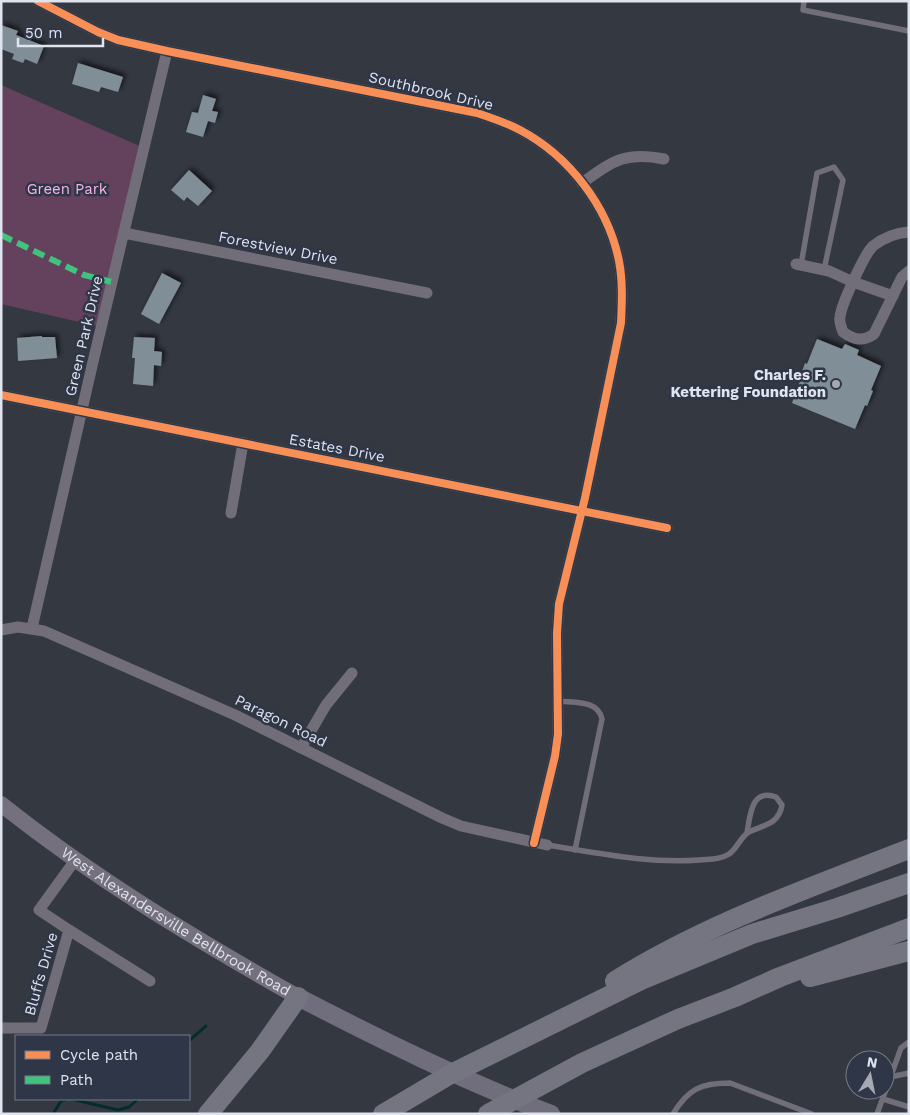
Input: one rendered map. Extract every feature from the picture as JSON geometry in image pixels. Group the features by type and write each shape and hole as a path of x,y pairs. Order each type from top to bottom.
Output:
{"highway":[{"path":"525,1037 650,959 779,900 909,849"},
{"path":"383,1114 449,1075 641,980 752,934 837,908 909,883"},
{"path":"488,1114 599,1055 678,1018 909,928"},
{"path":"735,997 909,951"},
{"path":"208,1114 260,1051 298,997"}],"main road":[{"name":"West Alexandersville Bellbrook Road","path":"1,804 124,893 216,951 380,1040 460,1077 546,1112"}],"street":[{"name":"Southbrook Drive","path":"38,1 118,40 477,113 520,130 538,140 575,172 605,219 618,260 622,301 621,323 582,510 559,604 557,633 558,734 555,756 534,843"},
{"name":"Green Park Drive","path":"32,628 167,51"},
{"path":"582,183 608,164 619,159 634,155 645,155 664,159"},
{"path":"909,232 887,237 872,247 853,282 840,316 843,332 858,340 874,334 902,277 909,271"},
{"name":"Forestview Drive","path":"124,233 427,293"},
{"path":"798,264 824,270 893,296"},
{"name":"Estates Drive","path":"1,395 666,528"},
{"path":"231,513 243,443"},
{"name":"Paragon Road","path":"1,630 18,627 44,630 208,703 442,818 461,826 547,845"},
{"path":"301,748 326,704 352,673"},
{"name":"Bluffs Drive","path":"1,1028 41,1028 69,930 39,910 76,859"},
{"path":"69,930 150,981"}],"lane":[{"path":"804,1 803,10 909,32"},
{"path":"798,264 817,173 834,167 844,180 824,270"},
{"path":"559,701 587,704 595,707 600,712 602,719 575,850"},
{"path":"547,845 640,860 673,862 718,858 728,854 738,846 747,833 755,801 760,796 766,794 776,796 782,805 778,818 770,824 747,833"},
{"path":"895,1064 901,1048 909,1042"},
{"path":"895,1076 909,1073"},
{"path":"673,1114 688,1094 698,1087 730,1083 812,1114"},
{"path":"877,1114 883,1100"},
{"path":"886,1100 909,1107"}],"green space":[{"name":"Green Park","path":"1,85 144,148 101,327 1,304"}],"building":[{"path":"1,25 18,31 16,35 44,46 37,64 25,59 23,63 12,59 14,54 1,49"},
{"path":"78,63 123,77 118,92 101,87 99,92 72,84"},
{"path":"203,95 216,99 212,111 218,112 215,123 208,121 203,137 186,132 192,112 198,113"},
{"path":"189,170 212,191 198,206 187,197 184,201 171,190"},
{"path":"162,273 181,283 159,324 141,314"},
{"path":"55,337 57,358 18,361 17,338"},
{"path":"134,337 155,338 154,351 162,352 161,366 154,365 153,386 133,384 135,358 132,358"},
{"name":"Charles F. Kettering Foundation","path":"817,339 842,349 845,344 859,350 857,355 881,366 871,390 873,391 867,406 865,405 855,429 792,403 805,363 807,364"}],"waterway":[{"path":"190,1040 206,1026"},
{"path":"53,1114 64,1100"},
{"path":"75,1100 118,1110 129,1107 137,1100"}],"marked path":[{"path":"1,235 84,275 112,282"}],"cycle path":[{"path":"38,1 98,32 118,40 477,113 494,119 520,130 555,154 570,168 596,202 614,241 619,261 622,284 621,323 585,498 559,604 557,633 558,734 555,756 534,843"},
{"path":"1,395 667,528"}],"place":[{"name":"Charles F. Kettering Foundation","path":"836,384"}]}
